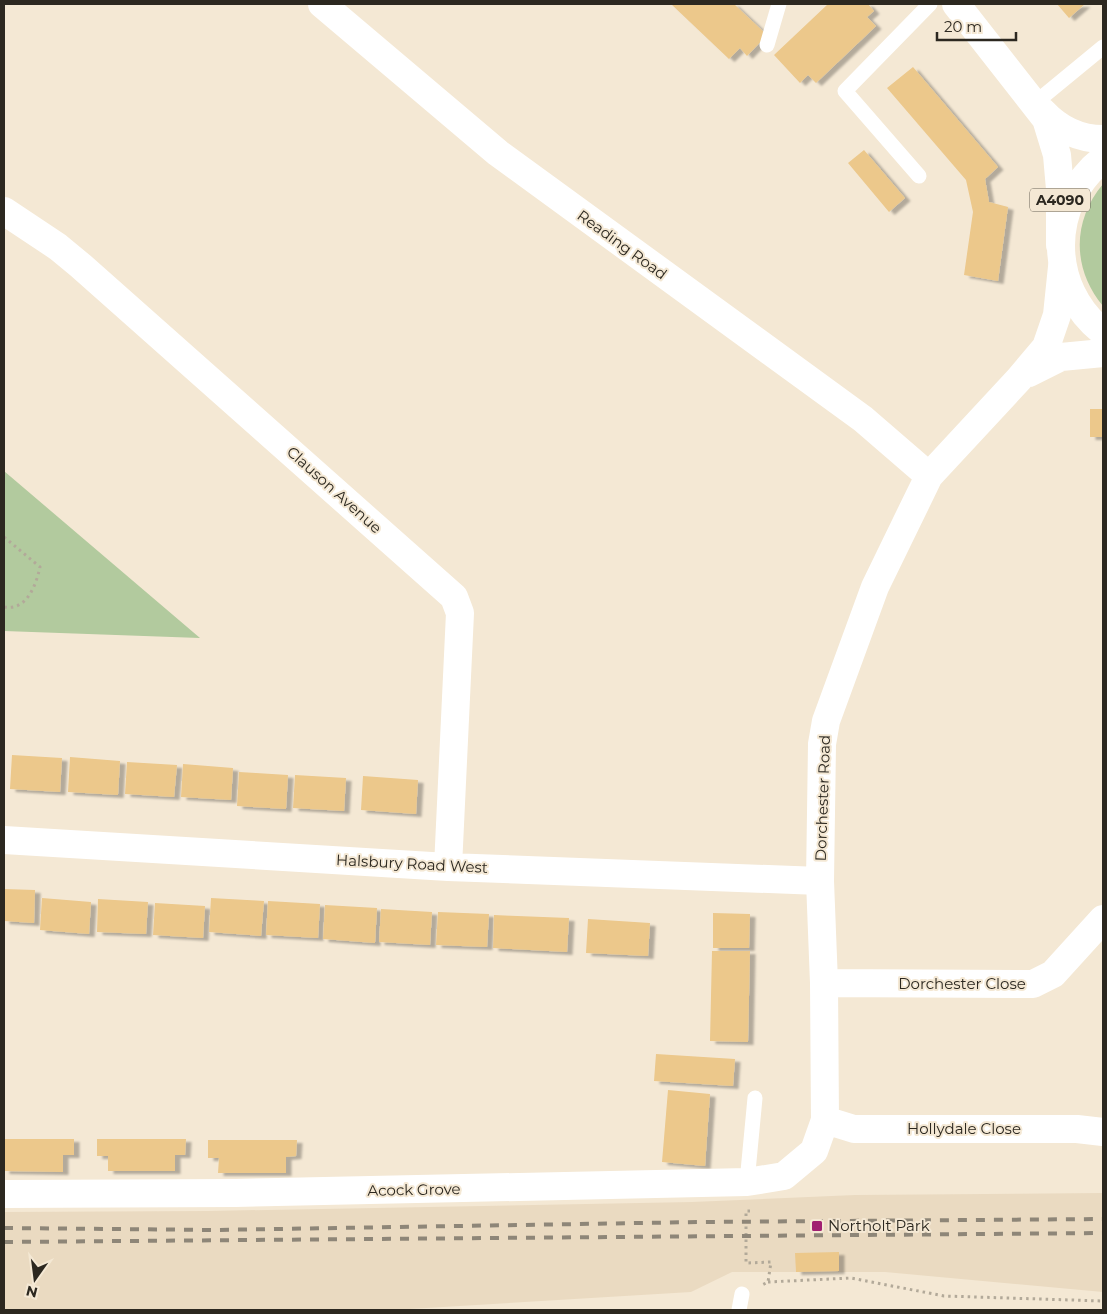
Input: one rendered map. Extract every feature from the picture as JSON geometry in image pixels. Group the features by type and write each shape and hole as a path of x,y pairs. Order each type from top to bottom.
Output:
{"street":[{"name":"Reading Road","path":"322,4 498,153 863,419 929,476"},
{"name":"A4090","path":"956,4 1035,103 1049,126 1058,154 1061,256"},
{"name":"A4090","path":"1035,103 1062,128 1079,136 1103,139"},
{"path":"1103,159 1079,184 1068,203 1062,224 1061,256 1068,288 1079,307 1103,332"},
{"name":"Clauson Avenue","path":"4,211 58,247 81,266 454,597 460,613 448,867"},
{"name":"Dorchester Road","path":"814,1150 826,1120 820,881 822,744 826,721 875,587 929,476 1039,357 1053,330 1057,314 1061,256"},
{"name":"Dorchester Road","path":"1019,379 1045,362 1061,357 1103,353"},
{"name":"Halsbury Road West","path":"4,840 448,867 820,881"},
{"name":"Dorchester Close","path":"824,983 1033,984 1053,974 1102,924"},
{"name":"Hollydale Close","path":"826,1120 854,1129 1077,1129 1103,1132"},
{"name":"Acock Grove","path":"4,1194 235,1194 748,1182 784,1176 814,1150"}],"lane":[{"path":"767,45 779,4"},
{"path":"919,176 845,91 930,4"},
{"path":"1035,103 1103,47"},
{"path":"748,1182 755,1098"},
{"path":"739,1310 742,1294"}],"path":[{"path":"4,537 40,567 36,581 26,601 10,608 4,607"},
{"path":"746,1211 746,1263 771,1262"},
{"path":"768,1282 851,1278 944,1296 1103,1301"}],"shaded area":[{"path":"1103,1193 1103,1292 885,1272 732,1272 691,1292 393,1310 4,1310 4,1212 208,1211 692,1202 855,1195"}],"green space":[{"path":"1103,184 1103,306 1093,292 1086,277 1081,261 1080,245 1081,229 1086,213 1093,198"},
{"path":"4,471 200,638 4,631"}],"building":[{"path":"671,4 734,4 767,35 747,56 740,48 729,59"},
{"path":"828,4 868,4 874,11 867,17 876,26 816,83 808,75 800,83 774,55"},
{"path":"1057,4 1085,4 1069,18"},
{"path":"913,67 998,167 985,179 989,202 1008,207 998,281 964,275 973,212 966,180 887,88"},
{"path":"864,150 905,198 889,212 848,163"},
{"path":"1090,409 1103,409 1103,437 1090,437"},
{"path":"12,755 62,758 60,792 10,789"},
{"path":"70,757 120,761 118,795 68,792"},
{"path":"127,762 177,765 174,797 125,794"},
{"path":"183,764 233,768 231,800 181,797"},
{"path":"239,772 288,775 286,809 237,806"},
{"path":"295,775 346,778 344,811 293,808"},
{"path":"363,776 418,780 416,814 361,810"},
{"path":"4,889 35,890 34,923 4,921"},
{"path":"42,898 91,902 89,934 40,930"},
{"path":"211,898 264,901 261,936 209,932"},
{"path":"98,899 148,902 146,934 97,932"},
{"path":"268,901 320,904 318,938 266,935"},
{"path":"155,903 205,906 203,938 153,935"},
{"path":"325,905 377,908 375,943 323,939"},
{"path":"381,909 432,912 430,945 379,942"},
{"path":"438,912 489,914 487,947 436,945"},
{"path":"713,913 750,914 749,948 713,948"},
{"path":"494,915 569,918 567,952 493,948"},
{"path":"588,919 650,923 648,956 586,953"},
{"path":"712,951 750,951 748,1042 710,1041"},
{"path":"656,1054 735,1059 733,1086 654,1081"},
{"path":"668,1090 710,1094 705,1166 662,1162"},
{"path":"4,1139 74,1139 74,1155 63,1155 63,1172 4,1171"},
{"path":"97,1139 186,1139 185,1155 175,1155 175,1171 108,1171 108,1156 97,1156"},
{"path":"208,1140 297,1140 296,1156 286,1157 286,1173 218,1173 219,1158 208,1158"},
{"path":"839,1252 839,1271 796,1272 795,1253"}],"railway":[{"path":"4,1228 215,1230 701,1222 1103,1219"},
{"path":"4,1242 1103,1233"}],"place":[{"name":"Northolt Park","path":"817,1226"}]}
